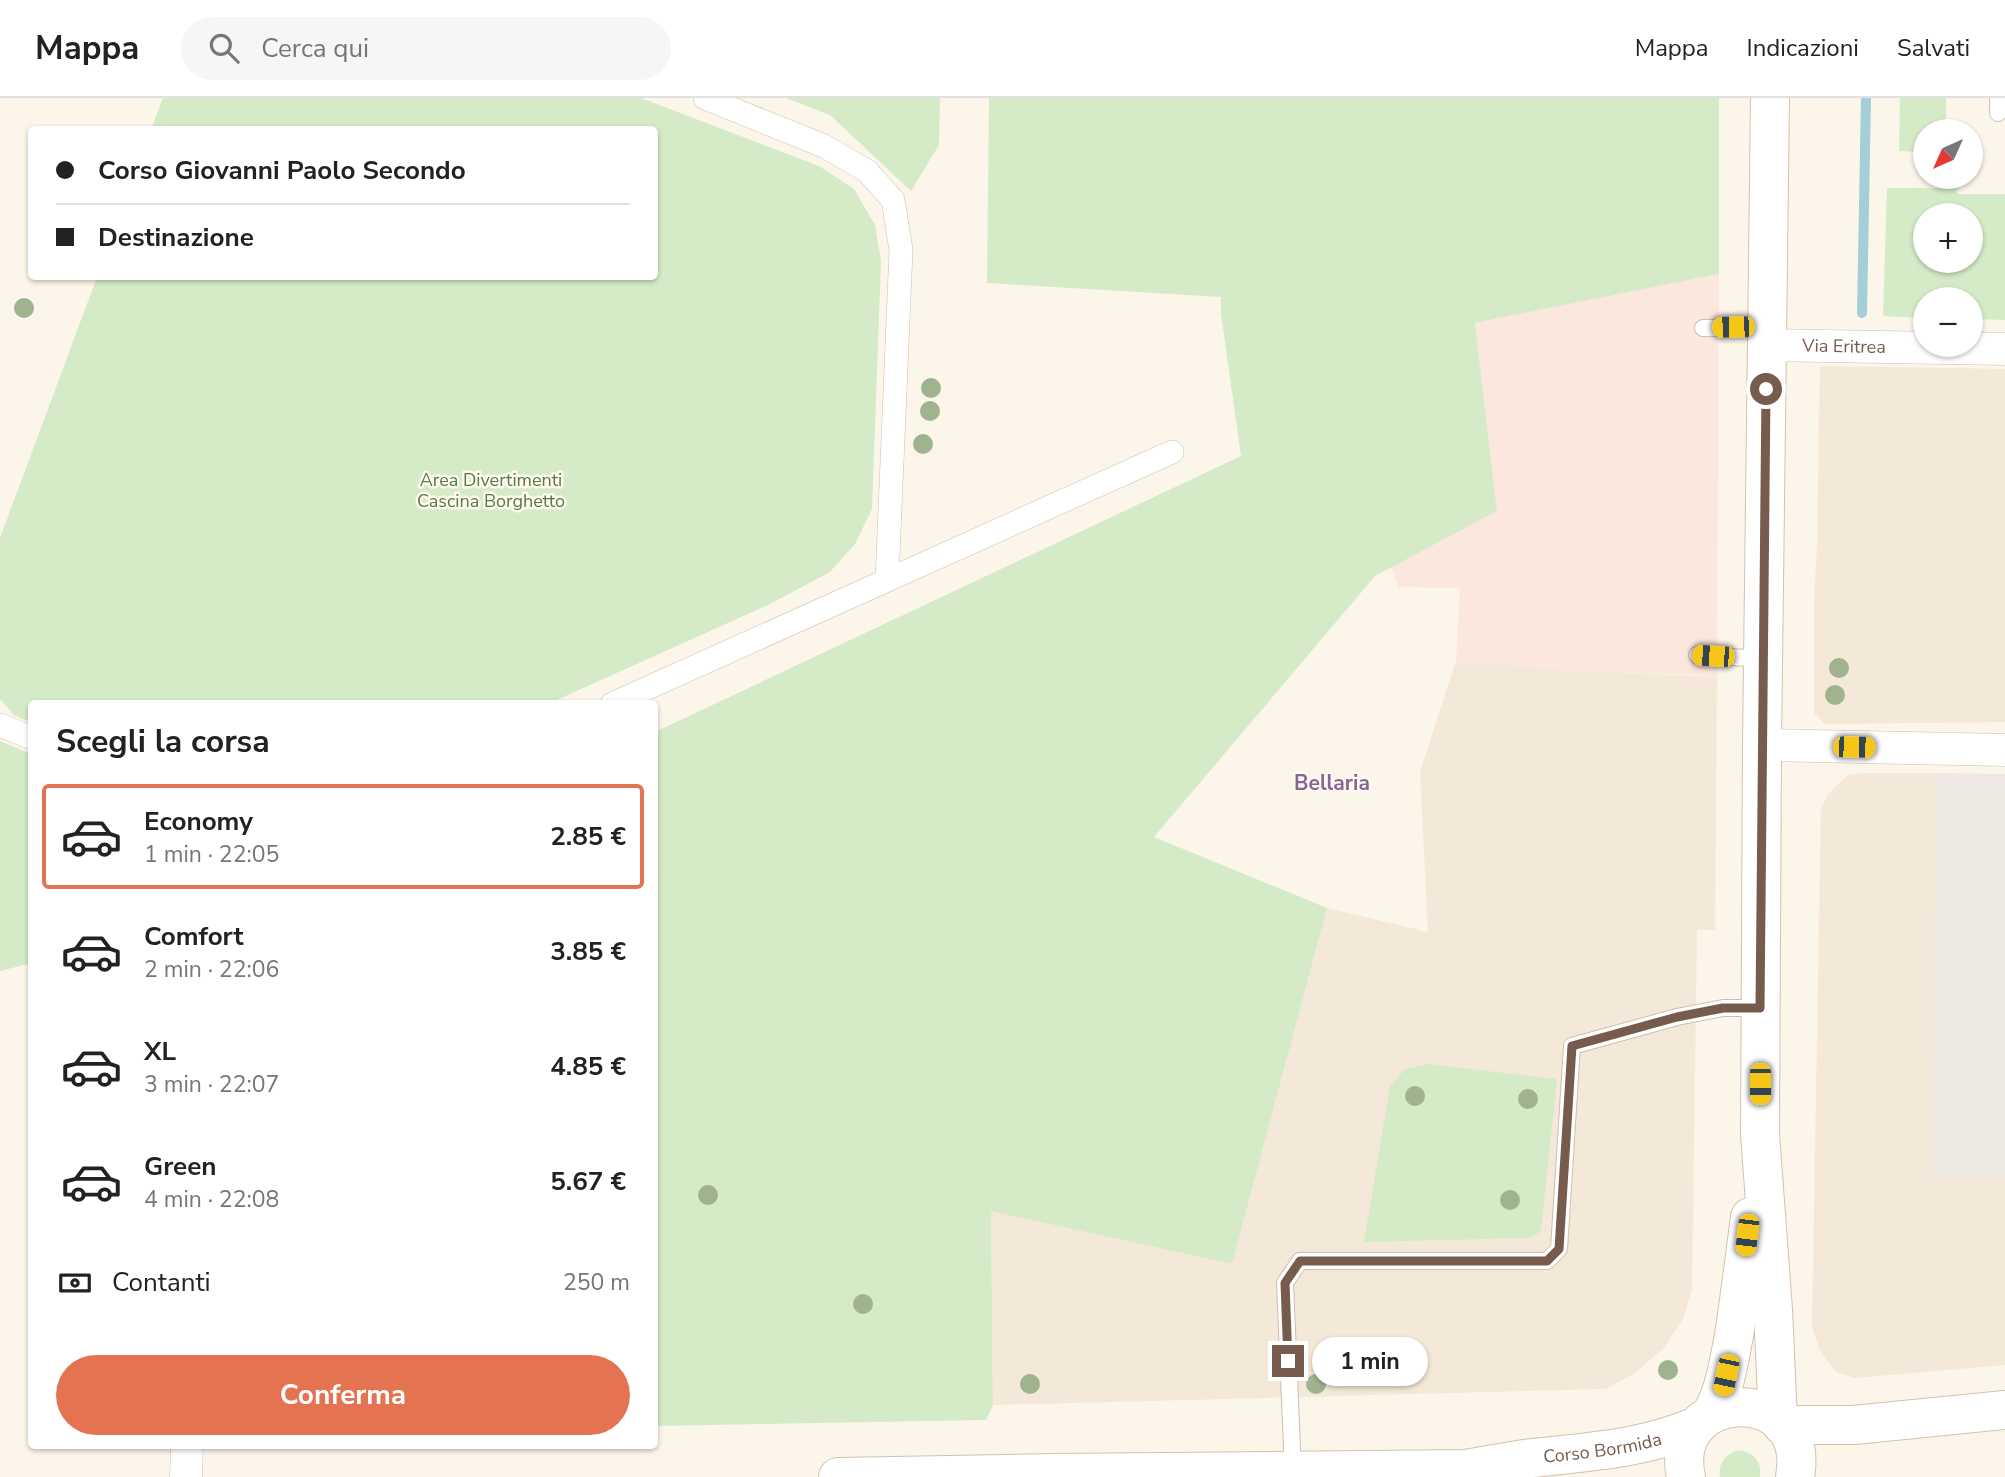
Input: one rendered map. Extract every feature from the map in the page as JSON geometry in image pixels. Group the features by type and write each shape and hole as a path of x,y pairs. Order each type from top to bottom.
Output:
{"main road":[{"path":"1770,98 1760,1134 1780,1422 1791,1438 1797,1456 1795,1477"},
{"path":"1686,1477 1684,1459 1688,1441 1721,1397 1738,1310 1760,1134"},
{"name":"Corso Bormida","path":"838,1477 1293,1471 1366,1474 1465,1469 1638,1446 1673,1436 1730,1407 1754,1408 1766,1412 1780,1422"},
{"path":"1780,1422 1854,1425 2005,1410"},
{"name":"Corso Bormida","path":"1465,1469 1521,1477"}],"street":[{"path":"705,98 824,146 867,171 893,200 901,250 887,580"},
{"name":"Via Eritrea","path":"1767,336 2005,349"},
{"path":"621,700 1172,452"},
{"path":"0,725 28,736"},
{"path":"1762,745 2005,750"},
{"path":"186,1477 187,1449"}],"lane":[{"path":"1703,328 1767,336"},
{"path":"1697,655 1764,659"},
{"path":"1293,1471 1285,1283 1300,1261 1547,1261 1559,1249 1572,1046 1677,1017 1723,1008 1760,1008"}],"shaded area":[{"path":"1719,274 1717,676 1575,670 1456,661 1460,588 1398,587 1391,566 1497,511 1475,323"},
{"path":"1820,366 2005,369 2005,722 1825,724 1814,713"},
{"path":"1456,661 1717,677 1715,930 1697,930 1692,1289 1683,1319 1664,1348 1635,1373 1605,1389 993,1405 991,1210 1232,1264 1327,908 1428,932 1420,772"},
{"path":"1936,773 1933,1174 2005,1176 2005,1365 1854,1378 1835,1371 1820,1351 1812,1327 1821,808 1829,793 1848,775"},
{"path":"1936,773 2005,774 2005,1176 1933,1175"}],"green space":[{"name":"Area Divertimenti Cascina Borghetto","path":"163,98 641,98 819,166 854,189 875,225 881,261 872,509 855,544 830,572 770,604 557,700 28,700 28,721 14,715 0,699 0,538 96,280 658,280 658,126 152,126"},
{"path":"786,98 940,98 939,145 911,191 830,115"},
{"path":"989,98 1719,98 1719,274 1475,323 1497,511 1375,576 1154,837 1327,908 1232,1264 991,1211 993,1405 986,1420 658,1426 658,731 1241,456 1221,314 1221,297 987,283"},
{"path":"1900,98 1946,98 1946,119 1913,119 1913,152 1899,151"},
{"path":"1887,188 1957,189 1957,194 2005,194 2005,320 1983,319 1983,287 1913,287 1913,317 1883,316"},
{"path":"0,741 28,753 28,964 0,971"},
{"path":"1428,1064 1557,1079 1541,1231 1530,1238 1364,1242 1390,1086 1405,1069"},
{"path":"1738,1450 1756,1458 1760,1466 1760,1477 1720,1477 1723,1460"}],"waterway":[{"path":"1862,313 1866,98"}],"district":[{"name":"Bellaria","path":"1332,783"}],"route":[{"path":"1288,1361 1285,1283 1300,1261 1547,1261 1559,1249 1572,1046 1677,1017 1723,1008 1760,1008 1766,389"}]}
